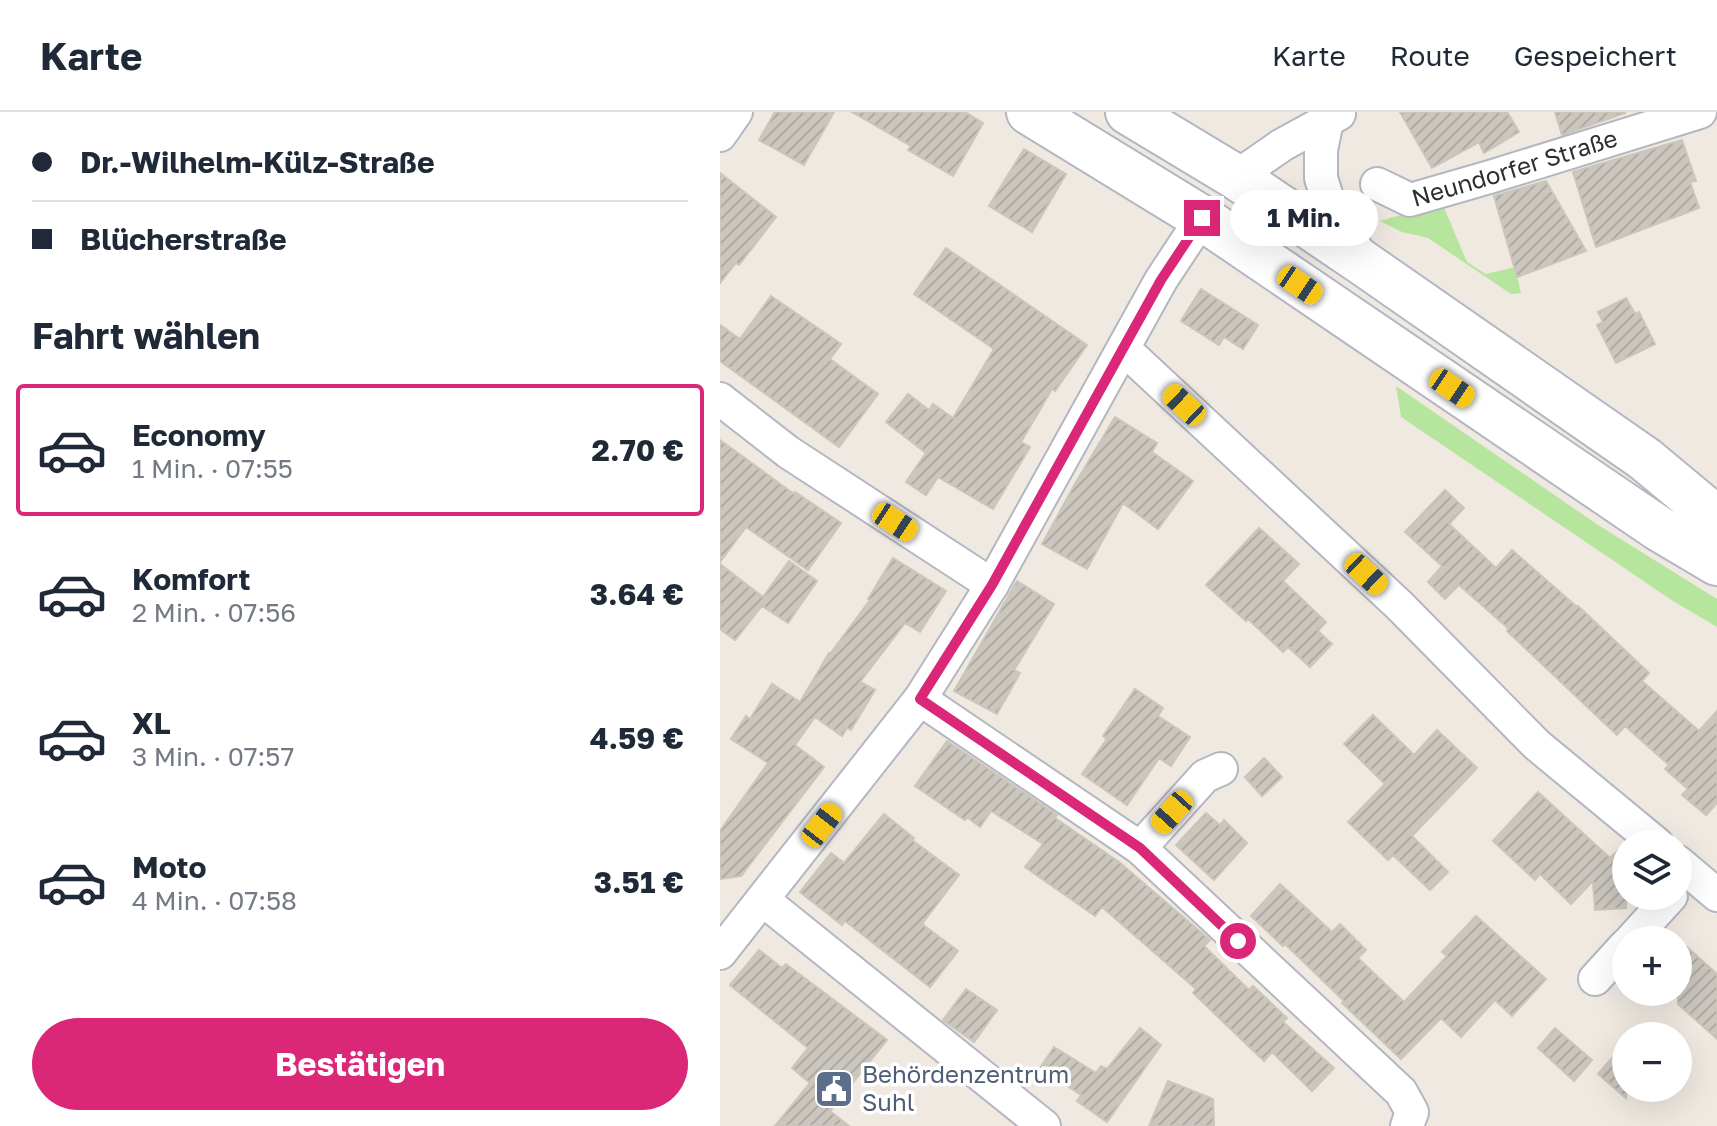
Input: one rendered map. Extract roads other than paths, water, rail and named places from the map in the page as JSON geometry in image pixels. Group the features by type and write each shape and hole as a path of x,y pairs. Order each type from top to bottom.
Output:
{"main road":[{"path":"1029,112 1202,218 1658,528 1717,563"},
{"path":"1128,112 1236,177 1363,263 1645,459 1717,519"},
{"path":"1202,218 1236,177"}],"street":[{"path":"720,135 736,112"},
{"name":"Neundorfer Straße","path":"1377,184 1410,200 1700,112"},
{"path":"1236,177 1282,145 1335,117"},
{"path":"1335,117 1321,150 1321,178 1332,213 1349,233 1363,263"},
{"path":"727,931 763,900 920,699 992,585 1161,280 1202,218"},
{"path":"1124,349 1399,605 1537,745 1640,830"},
{"path":"720,399 788,452 992,585"},
{"path":"920,699 1140,848 1401,1092 1412,1112 1407,1126"},
{"path":"1140,848 1205,776 1221,769"},
{"path":"1692,885 1717,895"},
{"path":"763,900 1044,1126"},
{"path":"1642,926 1656,910"},
{"path":"1595,979 1612,960"}],"place":[{"name":"Behördenzentrum Suhl","path":"834,1089"}]}
